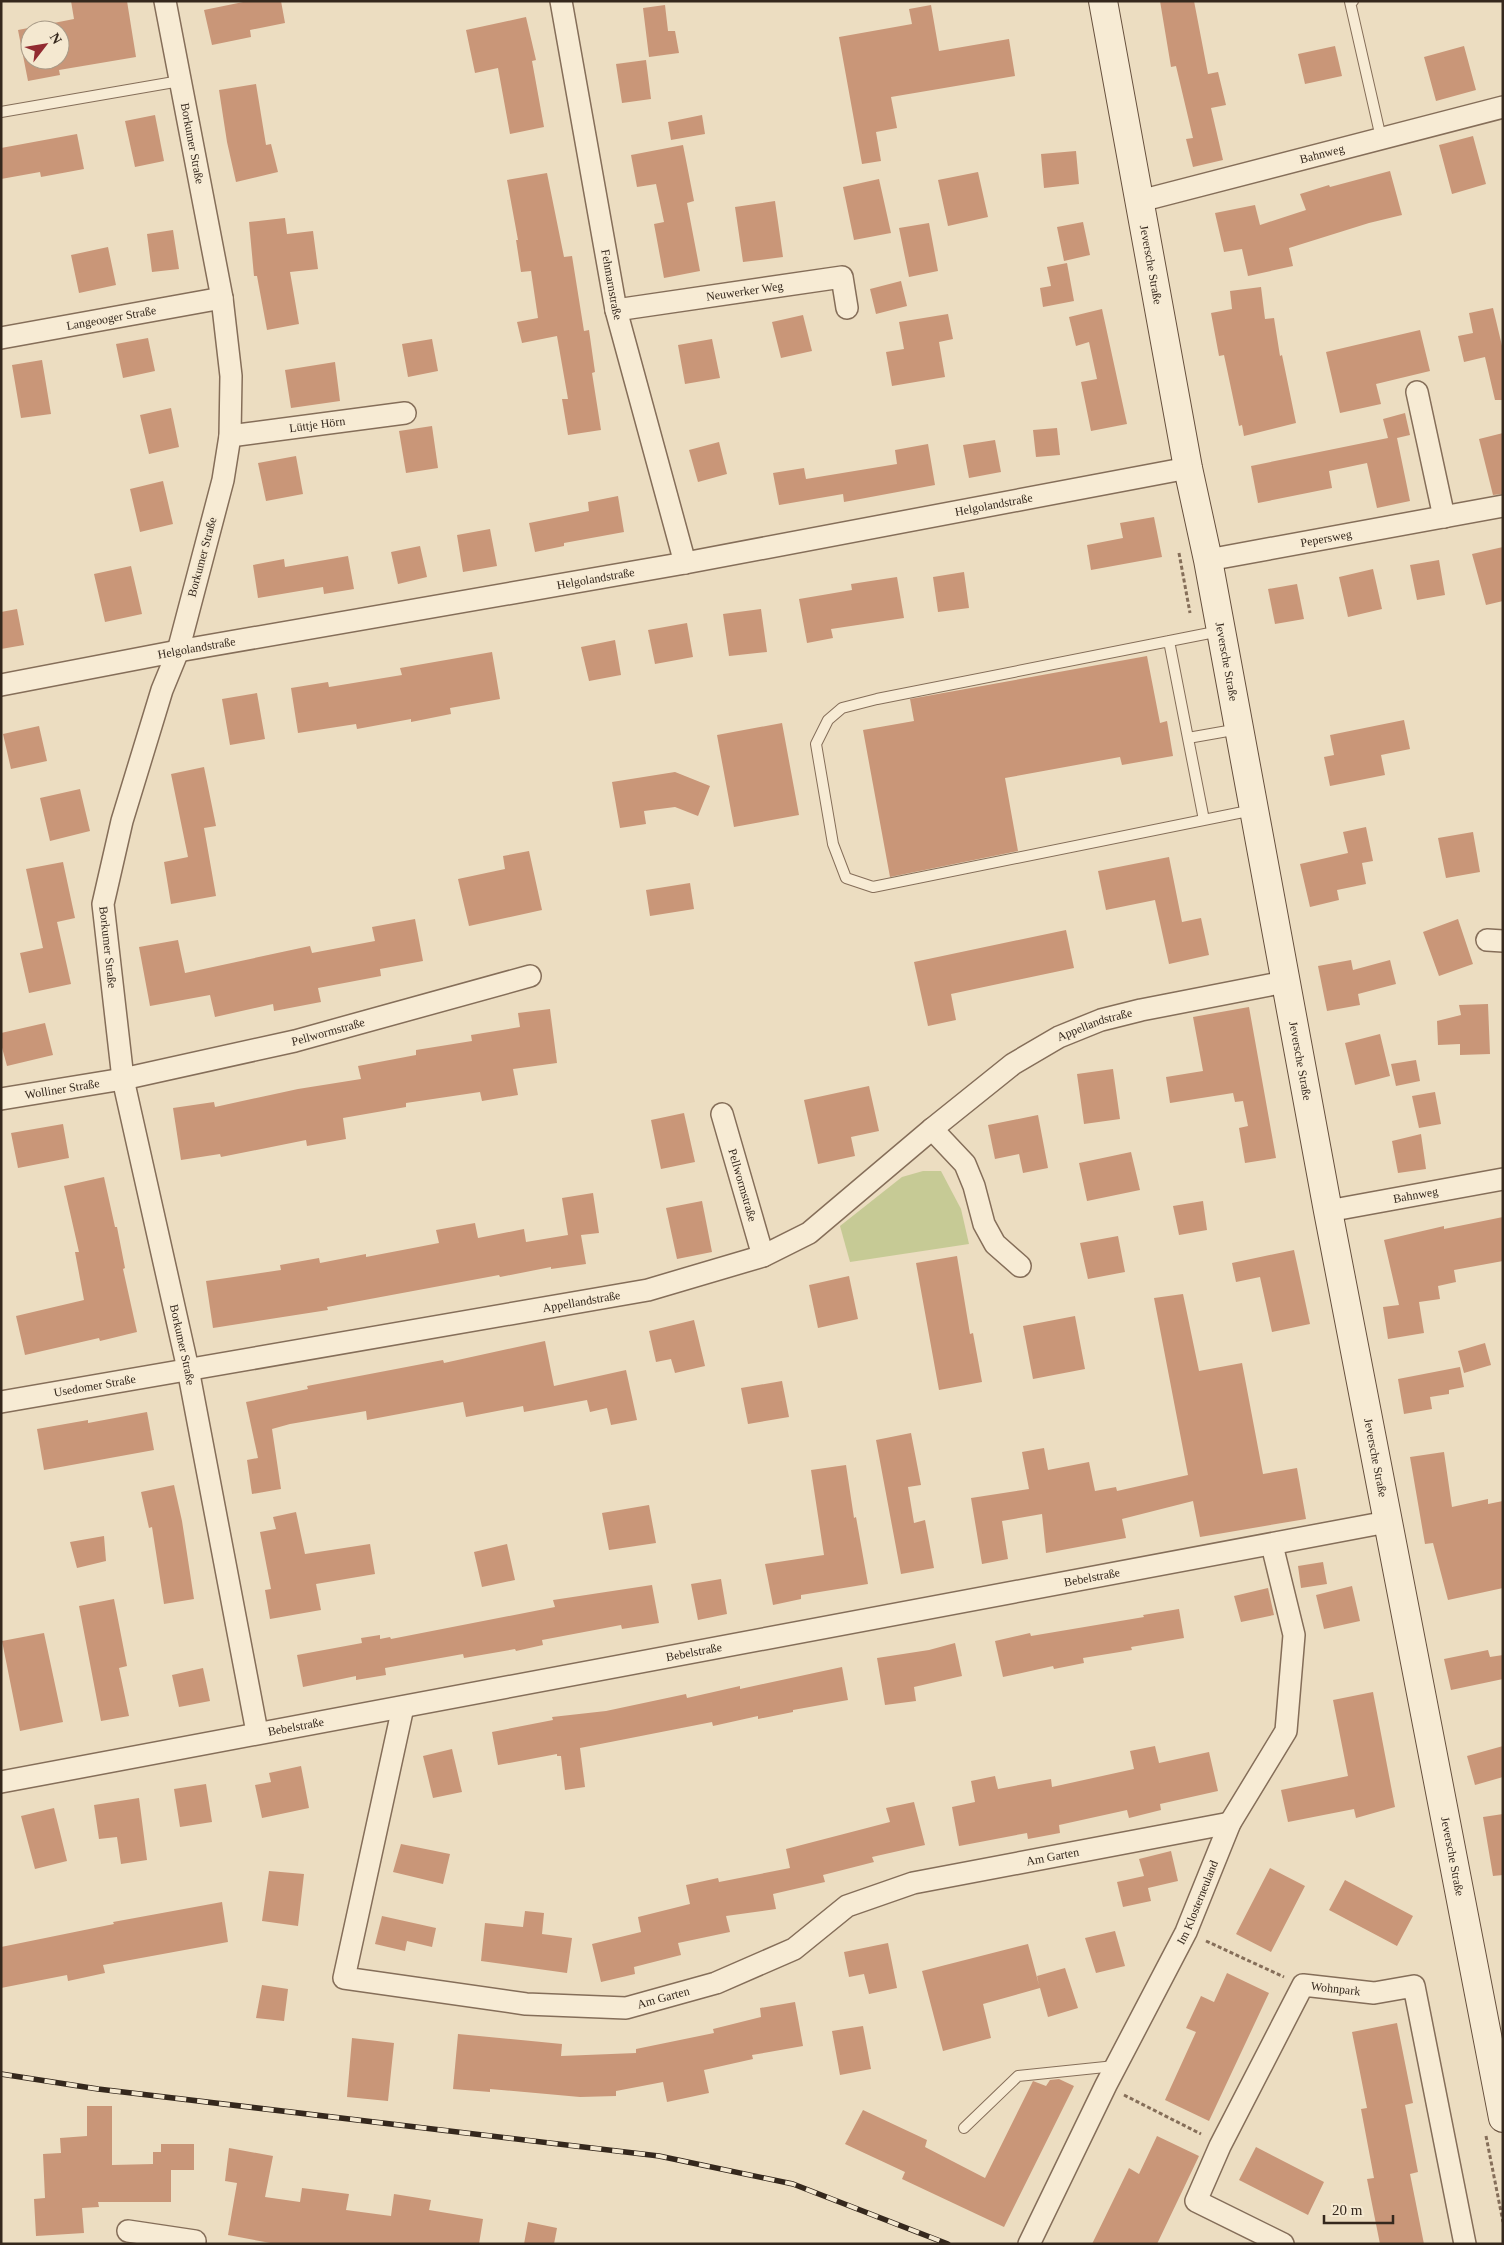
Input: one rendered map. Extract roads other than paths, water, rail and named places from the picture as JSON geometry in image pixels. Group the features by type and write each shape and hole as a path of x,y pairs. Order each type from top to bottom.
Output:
{"street":[{"name":"Borkumer Straße","path":"165,1 222,298 231,376 230,436 223,480 178,651 162,690 125,812 103,904 123,1079 188,1369 257,1732"},
{"name":"Fehmarnstraße","path":"561,1 616,310 684,563"},
{"name":"Jeversche Straße","path":"1103,1 1188,468 1208,560 1387,1522 1497,2046 1503,2118"},
{"name":"Bahnweg","path":"1140,201 1503,107"},
{"name":"Neuwerker Weg","path":"616,310 842,277 847,308"},
{"name":"Langeooger Straße","path":"1,338 222,298"},
{"path":"1417,392 1444,517"},
{"name":"Lüttje Hörn","path":"230,436 405,413"},
{"name":"Helgolandstraße","path":"1,685 178,651 684,563 1188,468"},
{"name":"Pepersweg","path":"1208,560 1503,506"},
{"name":"Pellwormstraße","path":"123,1079 295,1041 530,976"},
{"name":"Appellandstraße","path":"188,1369 648,1290 763,1256 809,1233 932,1129 1014,1064 1059,1037 1101,1020 1133,1012 1285,982"},
{"name":"Wolliner Straße","path":"1,1099 123,1079"},
{"name":"Pellwormstraße","path":"722,1114 763,1256"},
{"path":"932,1129 965,1164 974,1186 984,1224 995,1244 1020,1266"},
{"name":"Bahnweg","path":"1328,1211 1503,1179"},
{"name":"Usedomer Straße","path":"1,1402 188,1369"},
{"name":"Bebelstraße","path":"1,1782 257,1732 403,1707 1387,1522"},
{"name":"Im Klosterneuland","path":"1029,2244 1106,2085 1186,1932 1230,1823 1286,1731 1294,1635 1272,1545"},
{"name":"Am Garten","path":"403,1707 344,1978 421,1990 526,2004 626,2008 716,1983 794,1950 846,1906 913,1884 1230,1823"},
{"name":"Wohnpark","path":"1283,2244 1196,2201 1220,2146 1303,1985 1374,1993 1414,1986 1465,2244"},
{"path":"128,2231 153,2239 195,2241"}],"lane":[{"path":"1352,1 1350,2 1381,138"},
{"path":"1,112 180,81"},
{"path":"1221,630 877,698 842,708 828,720 816,744 833,844 846,878 873,888 1254,810"},
{"path":"1169,641 1204,820"},
{"path":"1188,738 1239,729"},
{"path":"964,2128 1018,2076 1116,2066"}],"railway":[{"path":"1,2074 98,2089 659,2156 793,2184 948,2244"}]}
